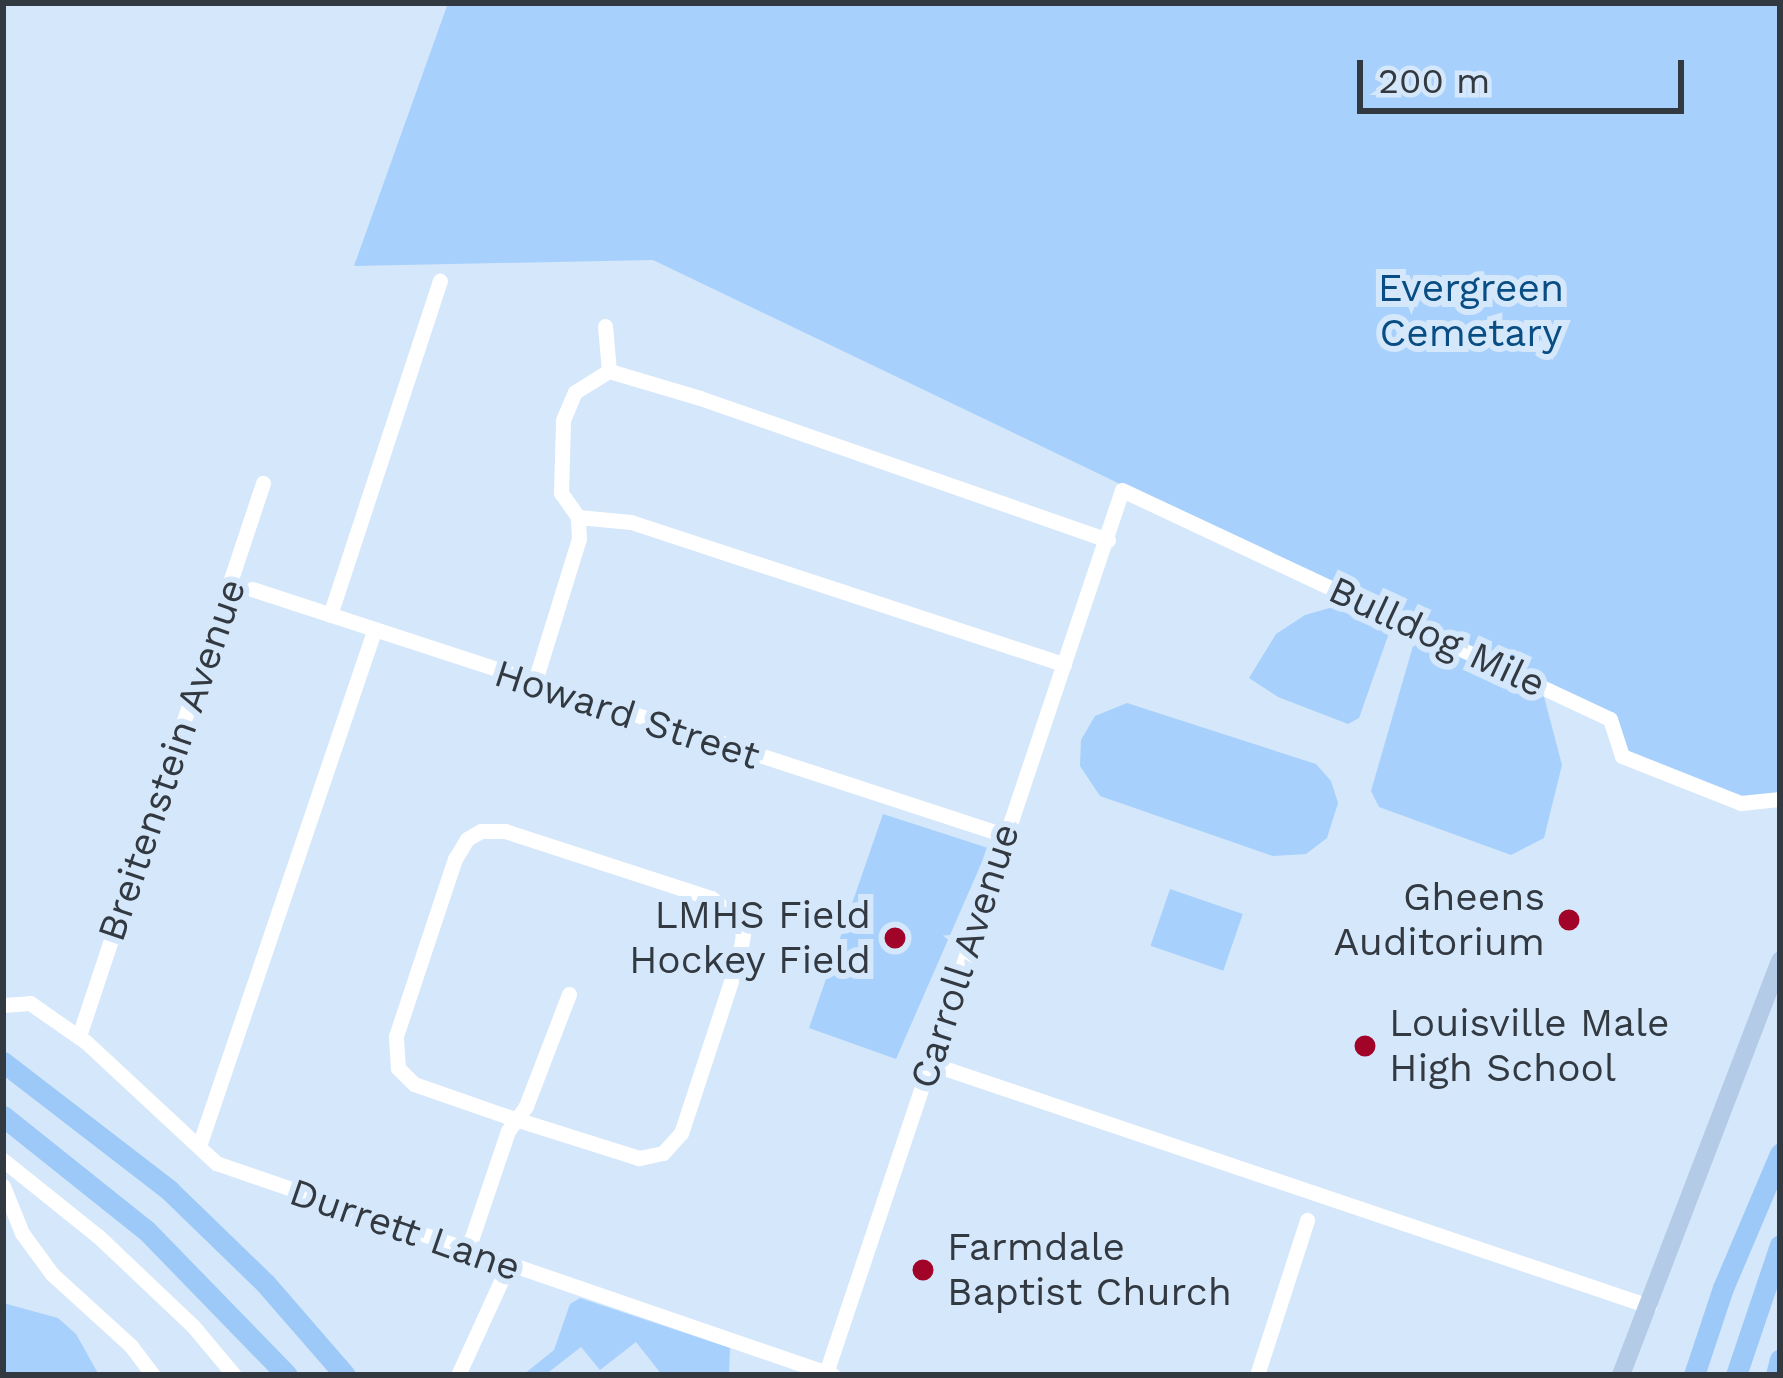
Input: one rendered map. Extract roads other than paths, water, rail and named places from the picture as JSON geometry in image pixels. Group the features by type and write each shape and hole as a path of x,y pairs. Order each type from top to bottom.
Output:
{"highway":[{"path":"3,1062 169,1190 265,1283 345,1375"},
{"path":"3,1115 162,1245 286,1375"},
{"path":"1694,1375 1723,1288 1780,1154"},
{"path":"1736,1375 1780,1245"},
{"path":"1776,1375 1780,1359"}],"main road":[{"path":"1622,1375 1780,960"}],"street":[{"path":"330,615 440,281"},
{"path":"605,326 608,371"},
{"path":"534,684 572,574 578,517 561,493 563,420 575,392 608,371"},
{"path":"608,371 1108,540"},
{"name":"Breitenstein Avenue","path":"79,1036 263,483"},
{"name":"Bulldog Mile","path":"1108,540 1122,490 1610,719 1622,756 1741,803 1780,799"},
{"path":"578,517 631,522 1064,664"},
{"name":"Carroll Avenue","path":"829,1374 1004,835 1108,540"},
{"name":"Howard Street","path":"252,589 1004,835"},
{"path":"199,1146 374,631"},
{"path":"481,831 505,831 730,909 742,926 740,954 673,1146 655,1157 639,1158 517,1119 414,1084 394,1055 447,881 467,839 481,831"},
{"path":"467,1252 569,994"},
{"name":"Durrett Lane","path":"3,1005 24,1002 79,1036 216,1163 829,1374"},
{"path":"929,1063 1649,1306"},
{"path":"3,1160 159,1292 234,1375"},
{"path":"3,1186 16,1222 43,1264 131,1346 153,1375"},
{"path":"1257,1375 1307,1220"},
{"path":"458,1375 508,1266"}],"place":[{"name":"Gheens Auditorium","path":"1569,920"},
{"name":"LMHS Field Hockey Field","path":"895,938"},
{"name":"Louisville Male High School","path":"1365,1046"},
{"name":"Farmdale Baptist Church","path":"923,1270"}],"park label":[{"name":"Evergreen Cemetary","path":"1471,312"}]}
